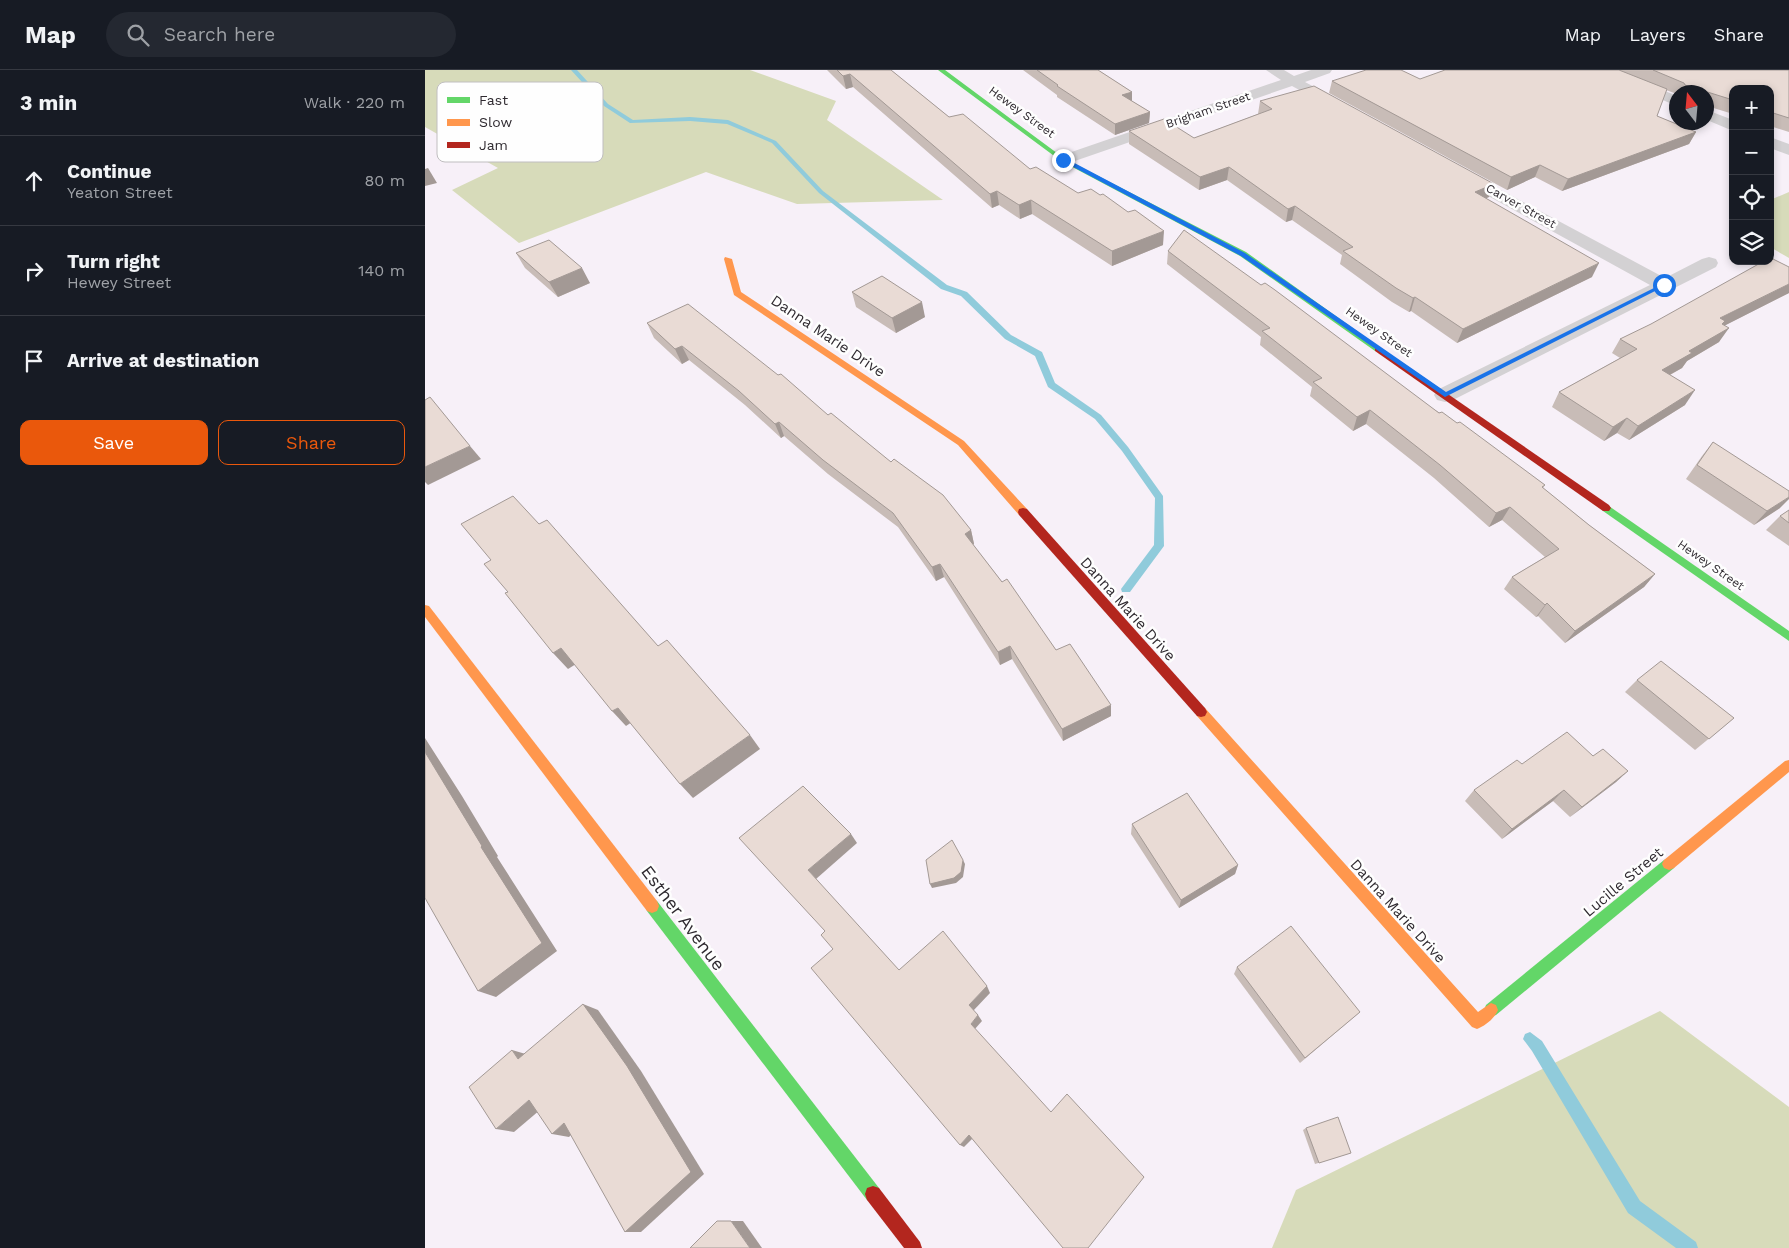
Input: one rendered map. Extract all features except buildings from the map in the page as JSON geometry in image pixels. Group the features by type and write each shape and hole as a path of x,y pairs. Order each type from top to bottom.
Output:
{"street":[{"name":"Hewey Street","path":"941,70 1063,160 1243,254 1789,636"},
{"path":"1273,70 1354,114"},
{"name":"Brigham Street","path":"1063,160 1325,70"},
{"path":"1603,70 1669,99"},
{"path":"1714,118 1729,124"},
{"path":"1774,144 1789,150"},
{"name":"Carver Street","path":"1440,162 1664,285"},
{"name":"Danna Marie Drive","path":"728,259 737,293 961,443 1477,1022"},
{"path":"1445,395 1709,263"},
{"name":"Esther Avenue","path":"425,609 914,1248"},
{"name":"Lucille Street","path":"1477,1022 1789,765"}],"green space":[{"path":"425,70 750,70 836,101 827,120 943,200 797,204 706,172 519,243 452,190 498,168 487,162 603,162 603,82 437,82 437,134 425,127"},
{"path":"1789,192 1789,258 1774,249 1774,198"},
{"path":"1660,1011 1789,1107 1789,1248 1272,1248 1296,1190"}],"waterway":[{"path":"574,70 585,82"},
{"path":"603,102 632,122 690,119 728,122 774,142 821,192 944,287 964,294 1008,337 1039,354 1051,385 1098,417 1125,449 1160,498 1159,546 1126,589"},
{"path":"1530,1039 1537,1046 1634,1207 1690,1248"}],"traffic: fast":[{"path":"941,70 1063,160 1243,254 1378,349"},
{"path":"1606,508 1789,637"},
{"path":"1491,1010 1669,864"},
{"path":"652,906 873,1194"}],"traffic: slow":[{"path":"728,259 737,293 961,443 1023,512"},
{"path":"425,609 652,906"},
{"path":"1201,712 1477,1022 1491,1010"},
{"path":"1669,864 1789,765"}],"traffic: jam":[{"path":"1378,349 1606,508"},
{"path":"1023,512 1201,712"},
{"path":"873,1194 914,1248"}],"route":[{"path":"1063,160 1243,254 1445,395 1664,285"}]}
